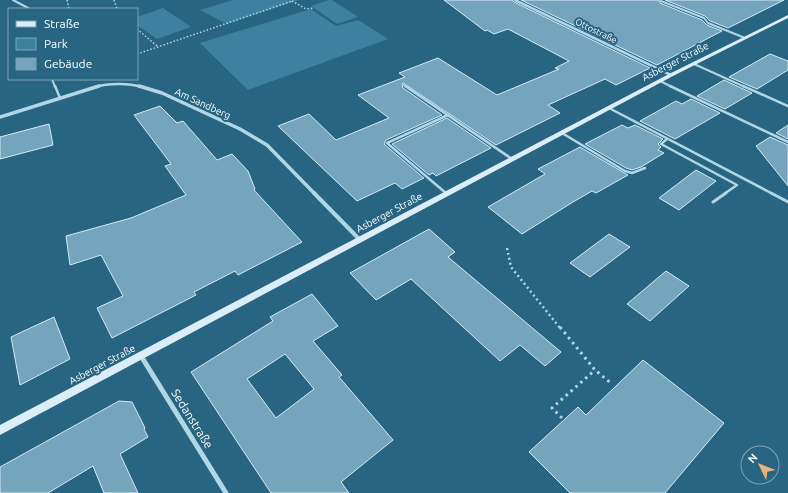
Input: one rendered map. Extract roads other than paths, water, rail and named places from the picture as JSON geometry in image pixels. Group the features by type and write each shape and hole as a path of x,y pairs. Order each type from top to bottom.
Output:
{"street":[{"name":"Ottostraße","path":"516,0 671,75"},
{"name":"Asberger Straße","path":"0,430 671,75 788,16"},
{"path":"770,25 788,24"},
{"name":"Am Sandberg","path":"0,117 101,85 136,85 162,93 240,129 268,145 360,240"},
{"name":"Sedanstraße","path":"141,356 226,493"}],"lane":[{"path":"13,0 28,8"},
{"path":"660,1 704,18 708,22 745,38"},
{"path":"694,64 788,106"},
{"path":"52,80 60,98"},
{"path":"660,81 788,142"},
{"path":"404,85 512,160"},
{"path":"609,108 788,202"},
{"path":"446,194 387,143 448,115"},
{"path":"562,133 625,171 632,173 645,168"},
{"path":"667,139 661,144 737,185 713,202"}]}
